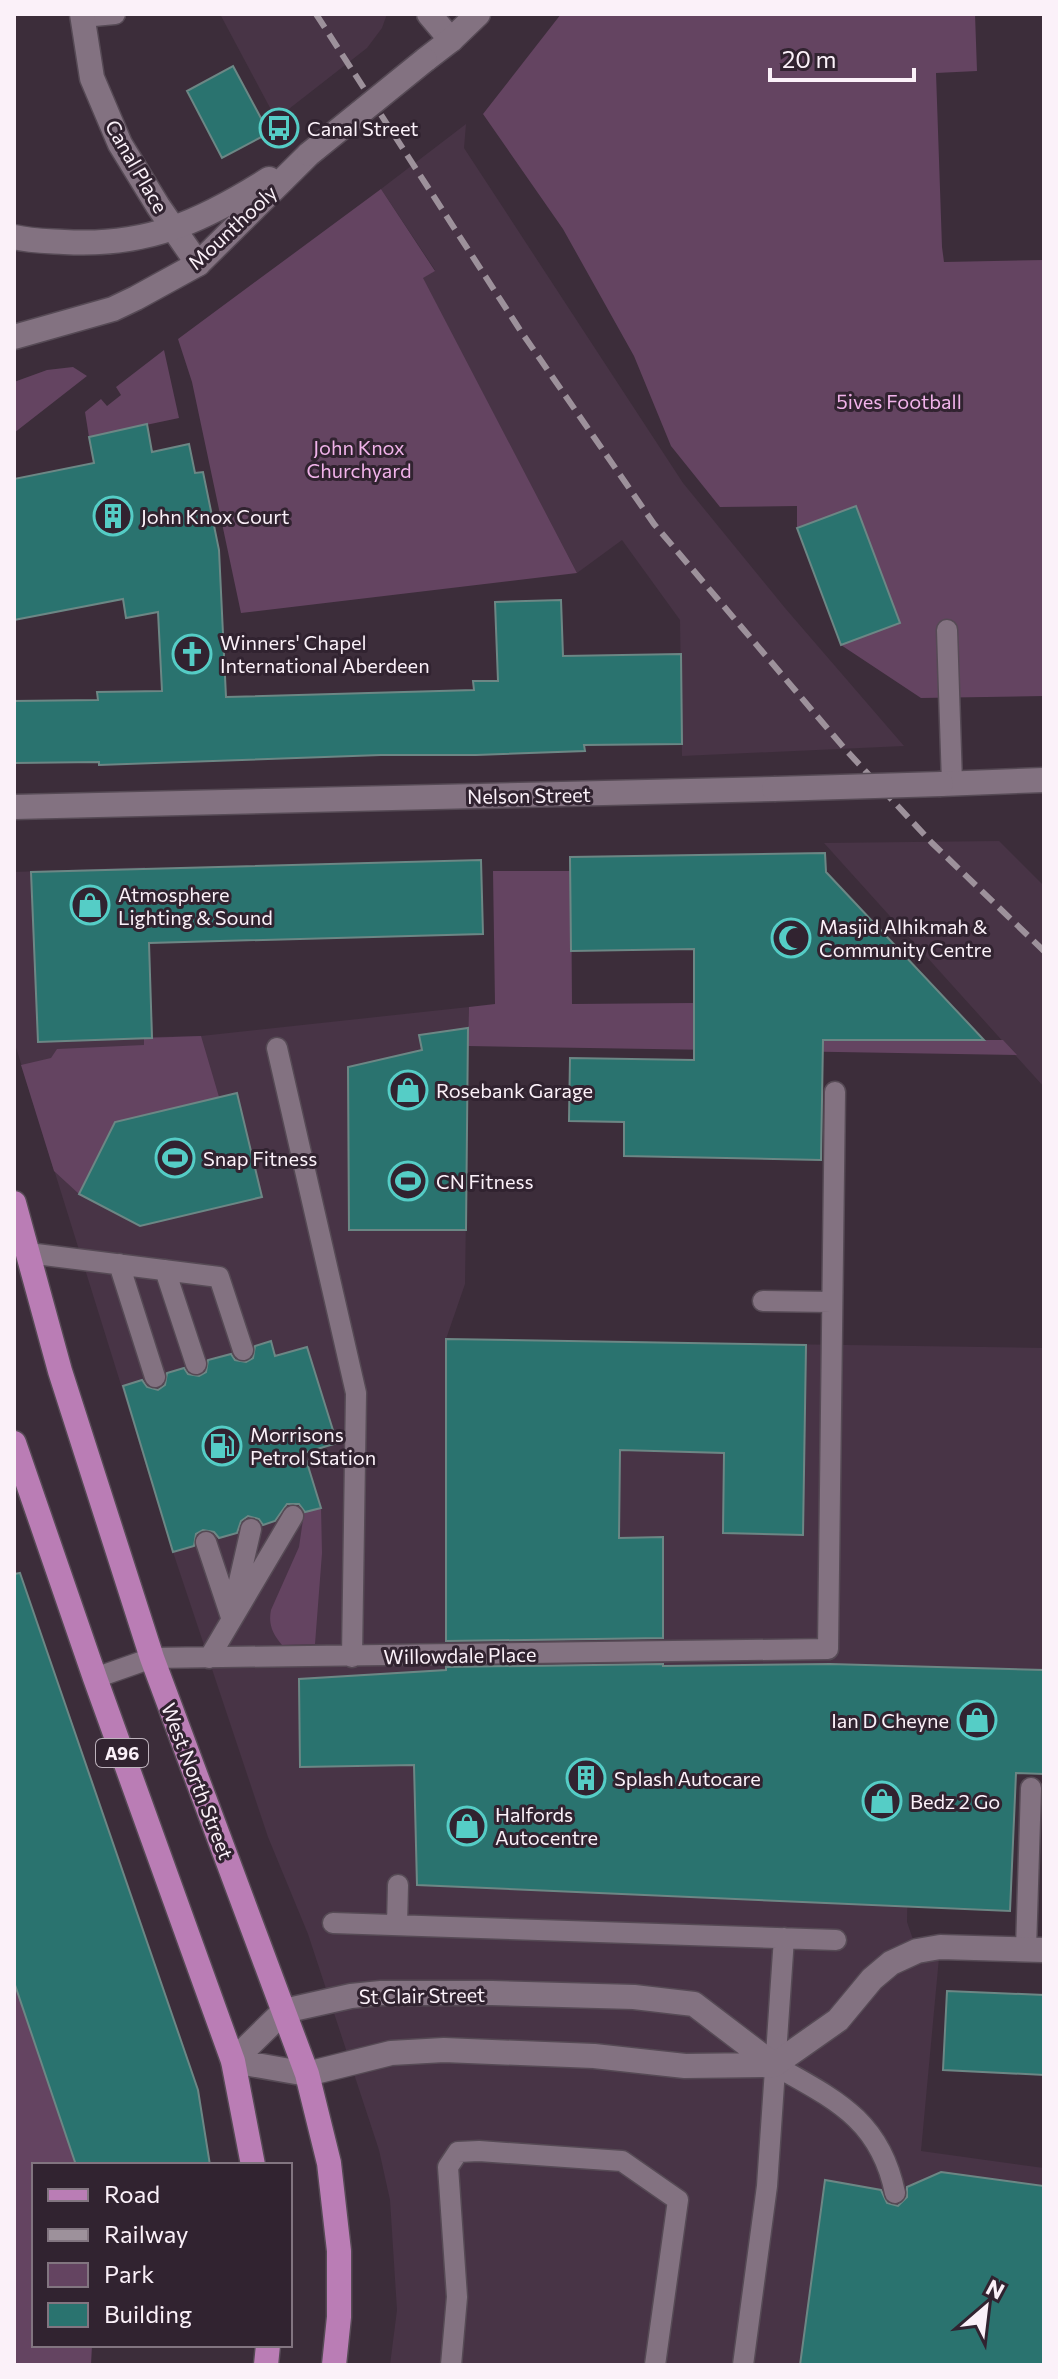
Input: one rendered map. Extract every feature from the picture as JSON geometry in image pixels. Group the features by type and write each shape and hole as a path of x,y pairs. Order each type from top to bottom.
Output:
{"main road":[{"name":"West North Street","path":"14,1203 60,1371 152,1658 307,2074 329,2163 339,2251 339,2317 334,2365"},
{"name":"A96","path":"14,1443 233,2061 253,2163"}],"street":[{"path":"429,14 451,40"},
{"name":"Mounthooly","path":"14,337 113,309 198,264 309,154 451,40 478,14"},
{"name":"Canal Place","path":"82,15 92,78 120,144 198,264"},
{"name":"Mounthooly","path":"14,237 96,244 137,239 175,229 238,199 309,154"},
{"name":"Nelson Street","path":"14,807 1044,780"},
{"path":"233,2061 307,2074 391,2053 444,2050 594,2056 685,2066 774,2065 838,2020 872,1979 891,1963 917,1951 940,1947 1035,1950"},
{"name":"St Clair Street","path":"284,2011 351,1996 381,1993 634,1997 694,2004 774,2065"},
{"path":"233,2061 284,2011"}],"lane":[{"path":"82,15 115,14"},
{"path":"947,630 947,784"},
{"path":"277,1048 356,1393 352,1657"},
{"path":"763,1301 832,1302 835,1092"},
{"path":"28,1253 219,1277 243,1350"},
{"path":"119,1264 155,1377"},
{"path":"165,1270 196,1364"},
{"name":"Willowdale Place","path":"95,1678 152,1658 828,1649 832,1302"},
{"path":"209,1658 293,1516"},
{"path":"231,1617 251,1529"},
{"path":"206,1542 231,1617"},
{"path":"1031,1788 1035,1950"},
{"path":"397,1925 398,1885"},
{"path":"333,1923 836,1940"},
{"path":"743,2365 767,2186 784,1938"},
{"path":"774,2065 837,2100 866,2126 890,2171 895,2193"},
{"path":"451,2365 457,2297 448,2167 458,2152 479,2151 622,2161 678,2200 655,2365"}],"shaded area":[{"path":"220,14 387,14 382,28 367,48 276,119"},
{"path":"466,124 464,148 683,483 904,746 682,756 680,620 622,540 577,573 422,278 435,270 381,189"},
{"path":"999,841 1044,886 1044,1087 824,843"},
{"path":"145,867 153,1037 201,1036 469,1007 465,1284 446,1339 1044,1348 1044,1774 910,1771 907,1922 917,1951 940,1947 921,2151 1044,2168 1044,2365 390,2365 397,2310 390,2200 379,2150 308,1934 268,1837 173,1552 14,1041 14,872"}],"green space":[{"name":"5ives Football","path":"561,14 975,14 977,71 936,73 942,247 944,262 1044,260 1044,696 921,698 841,645 797,528 797,506 720,507 671,446 634,356 563,229 483,114"},
{"name":"John Knox Churchyard","path":"381,189 435,271 423,278 577,573 241,613 192,382 178,339"},
{"path":"164,350 179,418 89,437 85,412 101,399 107,406 121,395 116,387"},
{"path":"73,367 87,376 14,433 14,382 47,370"},
{"path":"493,871 571,871 572,1004 694,1003 695,1040 1003,1040 1017,1055 468,1046 469,1007 495,1004"},
{"path":"201,1036 219,1097 115,1122 79,1194 54,1171 21,1065 51,1058 57,1049 144,1045 144,1038"},
{"path":"321,1507 322,1553 315,1644 282,1645 272,1629 271,1610 299,1547 304,1513"},
{"path":"14,1982 75,2163 32,2163 32,2347 92,2347 91,2365 14,2365"}],"building":[{"path":"233,66 269,133 222,158 187,91"},
{"path":"147,424 152,452 189,444 195,473 203,472 219,550 226,697 474,690 473,681 498,681 495,602 561,600 563,656 681,654 682,744 584,745 585,751 476,755 381,755 99,765 99,762 14,763 14,701 98,700 97,692 162,691 158,612 126,618 123,599 14,620 14,479 94,463 89,437"},
{"path":"856,506 900,623 841,645 797,528"},
{"path":"825,853 826,872 984,1040 823,1040 821,1160 624,1156 624,1122 569,1121 570,1058 694,1060 694,949 571,951 570,857"},
{"path":"481,860 483,934 149,943 152,1038 38,1042 31,872"},
{"path":"468,1028 466,1230 349,1230 348,1067 422,1050 419,1035"},
{"name":"Snap Fitness","path":"237,1093 262,1197 140,1226 79,1194 115,1122"},
{"path":"446,1339 806,1345 803,1535 723,1533 724,1453 620,1450 619,1538 663,1537 663,1638 446,1641"},
{"path":"271,1341 275,1356 307,1347 337,1443 304,1453 321,1508 305,1512 299,1504 287,1504 275,1521 263,1525 259,1519 248,1516 241,1521 237,1533 219,1538 214,1532 203,1530 196,1534 194,1546 173,1552 123,1386 142,1380 147,1387 158,1390 165,1385 167,1373 184,1368 188,1374 199,1376 206,1372 208,1360 231,1354 235,1360 246,1362 253,1358 255,1346"},
{"path":"20,1573 198,2090 210,2163 75,2163 14,1982 14,1574"},
{"path":"830,1664 1044,1670 1044,1774 1016,1773 1010,1911 417,1885 414,1765 300,1767 299,1679 446,1670 446,1667"},
{"path":"947,1991 1044,1995 1044,2075 943,2070"},
{"path":"941,2172 1044,2186 1044,2365 800,2365 825,2180 881,2190 887,2203 898,2206 907,2197 907,2187"}],"railway":[{"path":"316,14 520,330 654,524 845,749 932,843 1044,951"}],"place":[{"name":"Canal Street","path":"279,128"},
{"name":"John Knox Court","path":"113,516"},
{"name":"Winners' Chapel International Aberdeen","path":"192,654"},
{"name":"Atmosphere Lighting & Sound","path":"90,905"},
{"name":"Masjid Alhikmah & Community Centre","path":"791,938"},
{"name":"Rosebank Garage","path":"408,1090"},
{"name":"Snap Fitness","path":"175,1158"},
{"name":"CN Fitness","path":"408,1181"},
{"name":"Morrisons Petrol Station","path":"222,1446"},
{"name":"Ian D Cheyne","path":"977,1720"},
{"name":"Splash Autocare","path":"586,1778"},
{"name":"Bedz 2 Go","path":"882,1801"},
{"name":"Halfords Autocentre","path":"467,1826"}]}
